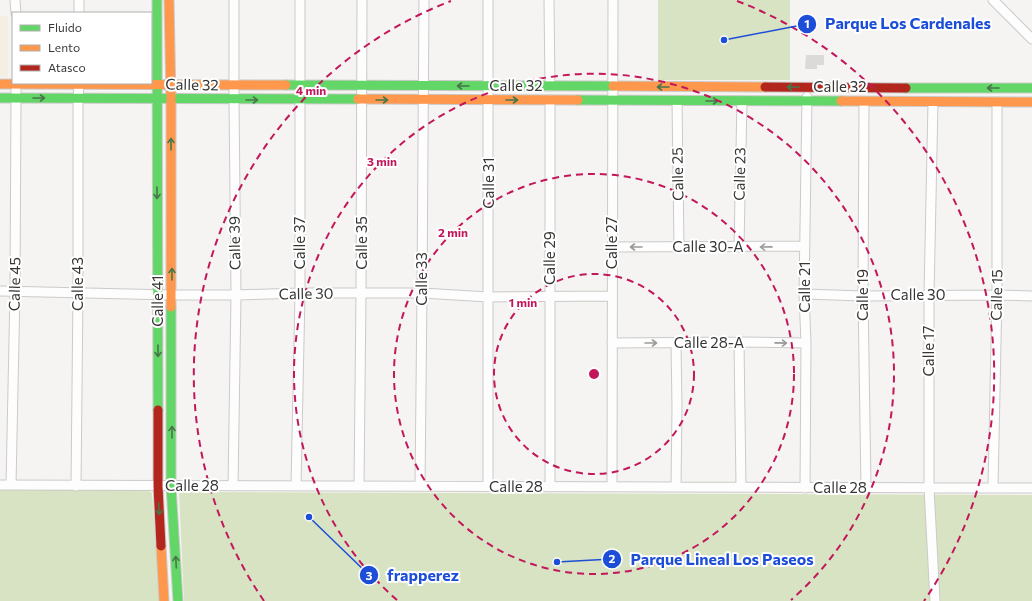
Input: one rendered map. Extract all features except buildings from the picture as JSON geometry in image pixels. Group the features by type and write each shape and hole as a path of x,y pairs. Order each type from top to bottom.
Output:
{"street":[{"path":"15,0 16,12"},
{"path":"79,0 79,12"},
{"name":"Calle 41","path":"157,0 158,486 164,601"},
{"name":"Calle 41","path":"169,0 171,99 172,486 178,601"},
{"name":"Calle 39","path":"233,486 236,295 234,0"},
{"name":"Calle 37","path":"296,486 300,293 300,0"},
{"name":"Calle 35","path":"359,486 362,0"},
{"name":"Calle 33","path":"420,486 424,0"},
{"name":"Calle 31","path":"488,0 488,486"},
{"path":"549,0 550,86"},
{"name":"Calle 27","path":"612,487 613,0"},
{"path":"994,0 1032,39"},
{"name":"Calle 32","path":"0,84 1032,88"},
{"name":"Calle 45","path":"11,486 15,291 16,84"},
{"name":"Calle 43","path":"76,486 79,84"},
{"name":"Calle 21","path":"805,488 806,343 804,246 808,87"},
{"name":"Calle 32","path":"0,98 1032,102"},
{"name":"Calle 29","path":"550,100 550,487"},
{"name":"Calle 25","path":"677,101 679,247"},
{"name":"Calle 23","path":"739,247 742,101"},
{"name":"Calle 19","path":"864,102 863,296 866,488"},
{"name":"Calle 17","path":"933,102 928,295 930,488 935,601"},
{"name":"Calle 15","path":"993,488 997,295 997,102"},
{"name":"Calle 30-A","path":"612,248 804,246"},
{"name":"Calle 30","path":"0,291 172,295 422,293 488,297 612,296"},
{"name":"Calle 30","path":"804,294 863,296 1032,296"},
{"path":"739,342 742,487"},
{"name":"Calle 28-A","path":"612,343 806,343"},
{"path":"676,343 676,487"},
{"name":"Calle 28","path":"0,486 1032,488"}],"shaded area":[{"path":"0,16 8,16 7,77 0,77"}],"green space":[{"path":"658,0 790,0 790,80 658,80"},
{"path":"0,489 146,489 152,493 160,601 0,601"},
{"path":"179,492 1032,495 1032,601 184,601"}],"traffic: fast":[{"path":"157,0 158,410"},
{"path":"286,85 613,86"},
{"path":"906,88 1032,88"},
{"path":"0,98 358,99"},
{"path":"578,100 841,101"},
{"path":"171,307 171,486 178,601"}],"traffic: slow":[{"path":"169,0 171,99 171,307"},
{"path":"0,84 286,85"},
{"path":"613,86 765,87"},
{"path":"358,99 578,100"},
{"path":"841,101 1032,102"},
{"path":"161,546 164,601"}],"traffic: jam":[{"path":"765,87 906,88"},
{"path":"158,410 158,486 161,546"}],"place":[{"name":"Parque Los Cardenales","path":"724,40"},
{"name":"frapperez","path":"309,517"},
{"name":"Parque Lineal Los Paseos","path":"557,562"}]}
